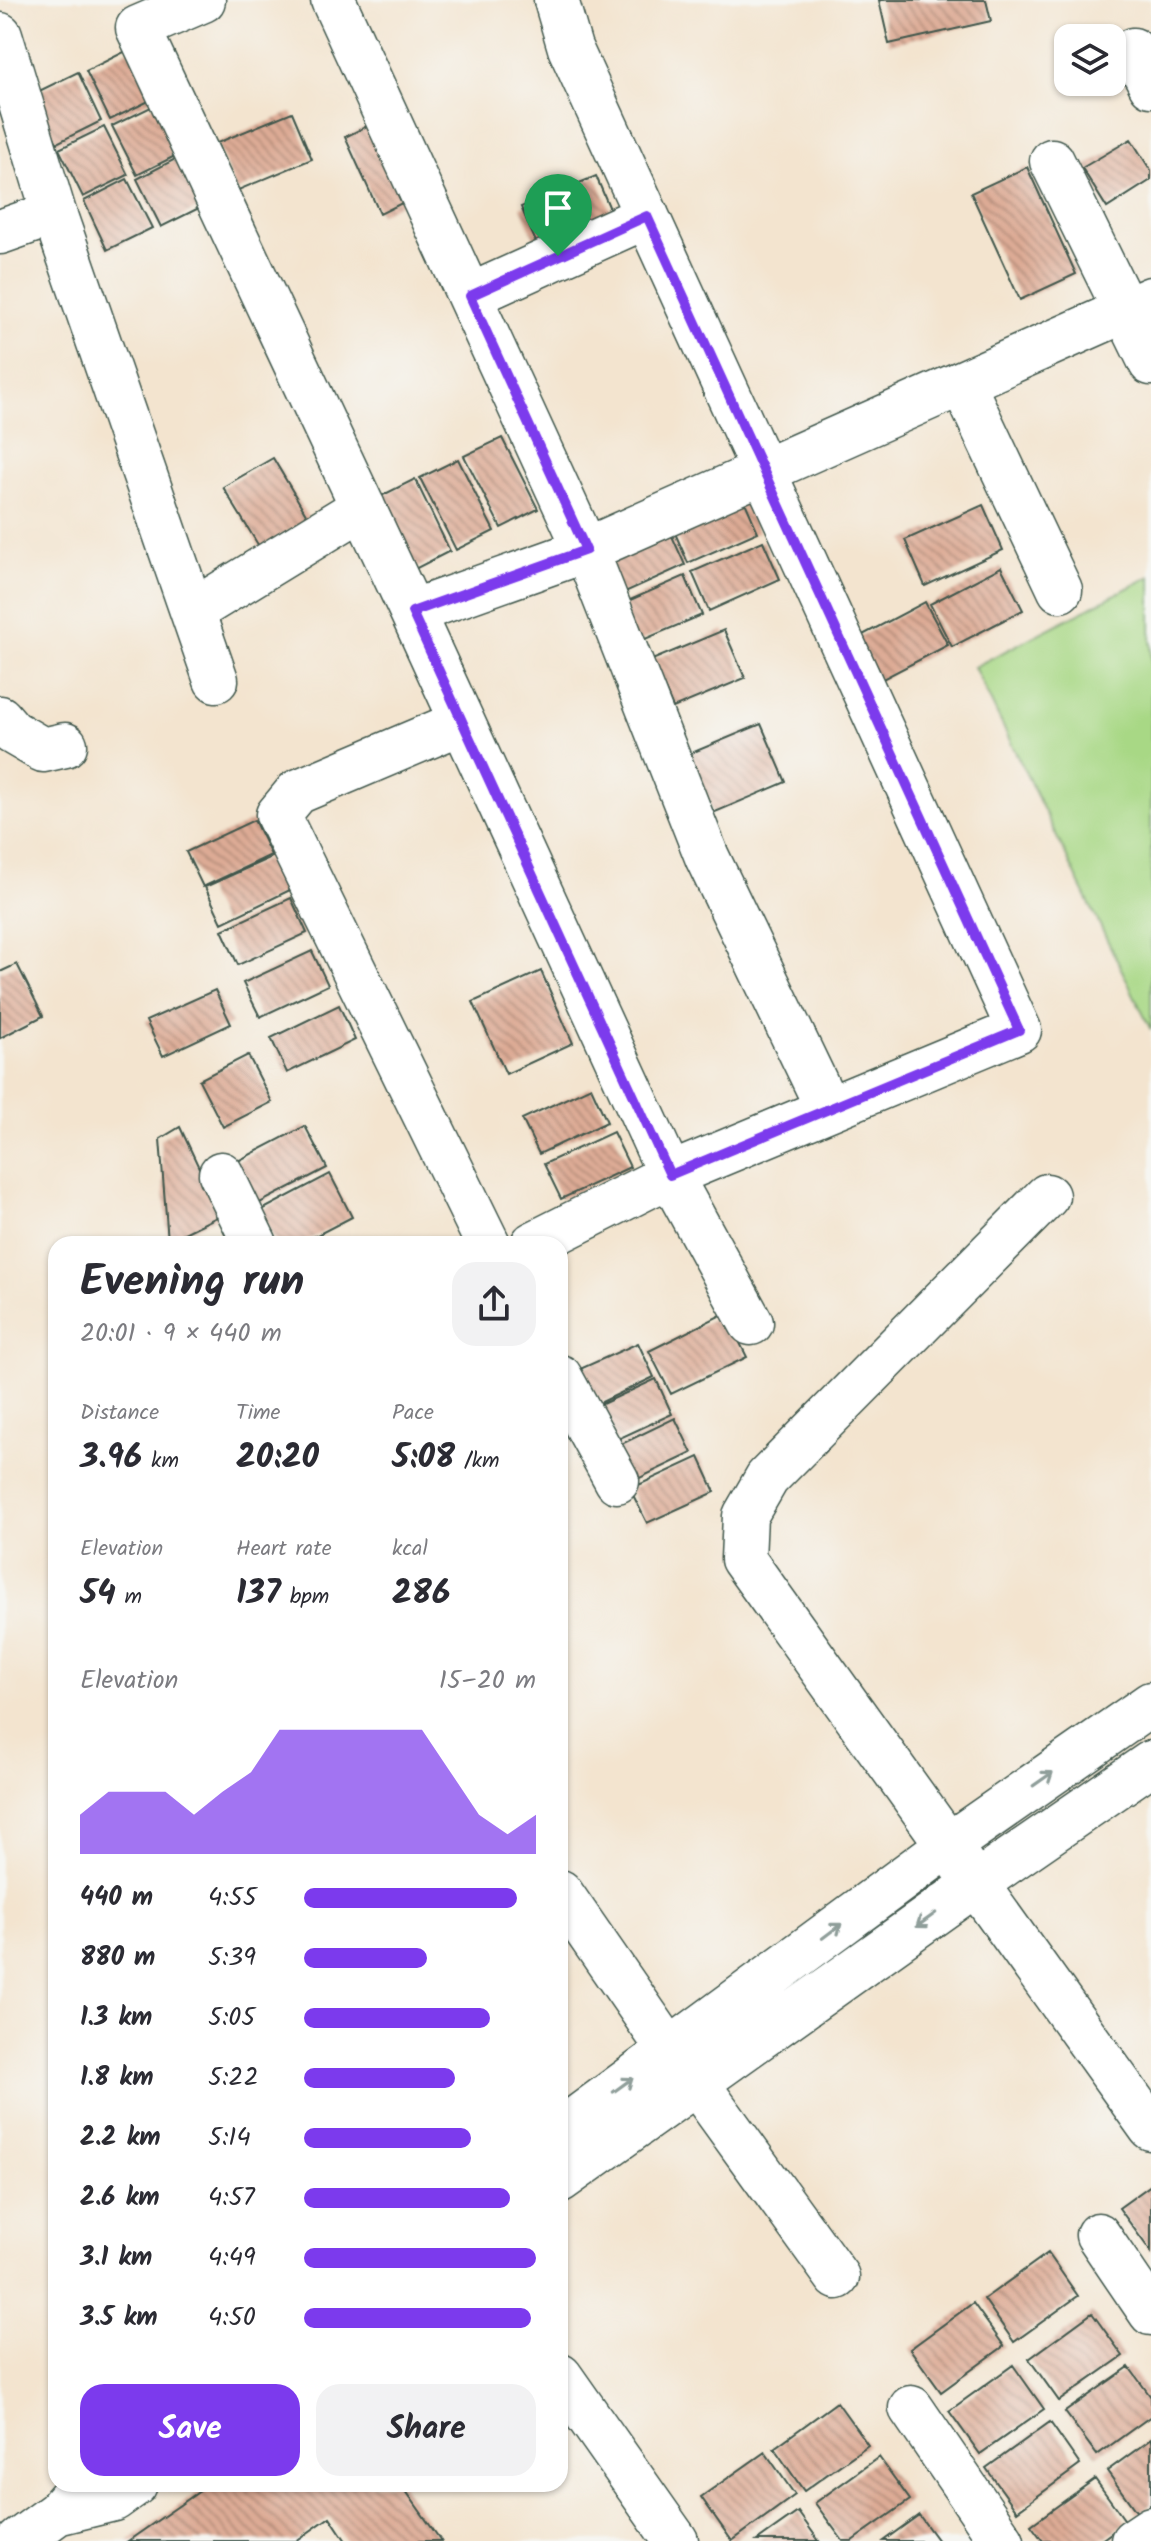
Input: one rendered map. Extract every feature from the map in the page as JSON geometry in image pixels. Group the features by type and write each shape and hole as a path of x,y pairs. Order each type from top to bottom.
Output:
{"street":[{"path":"203,0 138,28 412,612 670,1175 751,1323"},
{"path":"333,0 586,550 707,857 828,1109"},
{"path":"549,1236 670,1175 1019,1030 570,48 556,0"},
{"path":"0,35 54,213 216,680"},
{"path":"1052,161 1139,305 1151,363"},
{"path":"0,232 54,213"},
{"path":"470,296 647,216"},
{"path":"412,612 586,550 1139,305"},
{"path":"963,385 1060,590"},
{"path":"193,611 363,507"},
{"path":"0,718 12,732 43,750 65,745"},
{"path":"462,722 297,792 278,815 484,1236"},
{"path":"221,1174 251,1236"},
{"path":"1047,1196 767,1478 745,1516 743,1559 1151,2128"},
{"path":"568,1392 617,1481"},
{"path":"568,2125 947,1846 1151,1704"},
{"path":"568,2174 1151,1763"},
{"path":"568,1904 670,2051"},
{"path":"698,2085 837,2277"},
{"path":"1098,2235 1151,2313"},
{"path":"568,2387 676,2541"},
{"path":"911,2408 1002,2541"},
{"path":"19,2541 69,2499 114,2499 124,2492"},
{"path":"1133,2541 1151,2529"}],"green space":[{"path":"1151,576 1151,1030 974,667"}],"building":[{"path":"879,0 986,0 991,21 889,44"},
{"path":"130,49 155,98 110,120 86,71"},
{"path":"78,72 101,121 57,143 33,94"},
{"path":"157,104 181,153 137,175 112,126"},
{"path":"292,112 312,159 236,191 217,143"},
{"path":"371,124 406,201 380,214 345,137"},
{"path":"104,127 128,175 83,197 59,149"},
{"path":"1131,139 1151,171 1151,180 1107,208 1082,168"},
{"path":"181,156 205,205 161,227 137,179"},
{"path":"1027,167 1076,274 1020,300 971,193"},
{"path":"596,176 613,216 538,247 521,207"},
{"path":"127,179 152,228 107,250 84,201"},
{"path":"502,438 538,509 501,528 464,456"},
{"path":"273,458 309,519 260,548 223,487"},
{"path":"458,459 494,531 456,550 420,478"},
{"path":"415,479 450,551 413,570 377,498"},
{"path":"741,493 758,532 688,563 671,524"},
{"path":"983,505 1003,550 925,586 905,540"},
{"path":"668,527 685,565 614,597 597,558"},
{"path":"763,541 780,579 709,611 692,572"},
{"path":"1001,567 1023,610 952,647 930,604"},
{"path":"685,576 702,615 631,645 614,607"},
{"path":"925,602 948,645 877,682 855,639"},
{"path":"724,630 745,678 673,708 652,660"},
{"path":"761,724 786,782 713,813 689,754"},
{"path":"254,820 271,855 203,887 186,852"},
{"path":"274,856 290,890 222,923 205,887"},
{"path":"291,898 307,933 238,965 222,930"},
{"path":"312,951 328,985 260,1017 243,983"},
{"path":"17,964 43,1016 0,1038 0,972"},
{"path":"541,971 573,1043 506,1074 473,1002"},
{"path":"215,990 231,1024 163,1056 146,1021"},
{"path":"339,1005 355,1040 287,1073 271,1038"},
{"path":"248,1055 272,1102 223,1127 199,1080"},
{"path":"591,1087 607,1122 539,1154 522,1119"},
{"path":"305,1126 327,1168 256,1205 234,1163"},
{"path":"180,1127 221,1215 178,1236 168,1236 160,1139"},
{"path":"613,1132 630,1167 561,1199 544,1164"},
{"path":"330,1174 352,1217 315,1236 273,1236 260,1211"},
{"path":"725,1313 747,1357 671,1394 649,1351"},
{"path":"638,1343 654,1377 585,1410 569,1374"},
{"path":"656,1379 672,1414 603,1446 587,1411"},
{"path":"675,1418 692,1453 623,1486 607,1451"},
{"path":"699,1457 715,1492 647,1523 630,1489"},
{"path":"1151,2185 1151,2252 1119,2208"},
{"path":"1048,2253 1078,2296 1014,2342 984,2299"},
{"path":"973,2303 1004,2346 941,2392 910,2349"},
{"path":"1092,2313 1123,2356 1059,2401 1029,2359"},
{"path":"1013,2365 1044,2409 980,2454 949,2411"},
{"path":"1129,2367 1151,2397 1151,2416 1097,2455 1065,2412"},
{"path":"837,2402 868,2445 804,2491 774,2448"},
{"path":"1050,2422 1080,2465 1017,2511 986,2468"},
{"path":"1151,2439 1151,2504 1138,2514 1107,2471"},
{"path":"765,2452 795,2495 732,2541 701,2497"},
{"path":"879,2457 910,2500 852,2541 843,2541 815,2503"},
{"path":"1095,2479 1126,2522 1100,2541 1043,2541 1031,2525"},
{"path":"198,2492 407,2492 441,2541 346,2541 330,2517 296,2541 128,2541"},
{"path":"798,2512 819,2541 757,2541"},
{"path":"919,2515 938,2541 883,2541"}],"route":[{"path":"647,216 1019,1030 670,1175 412,612 586,550 470,296 558,256 647,216"}]}
